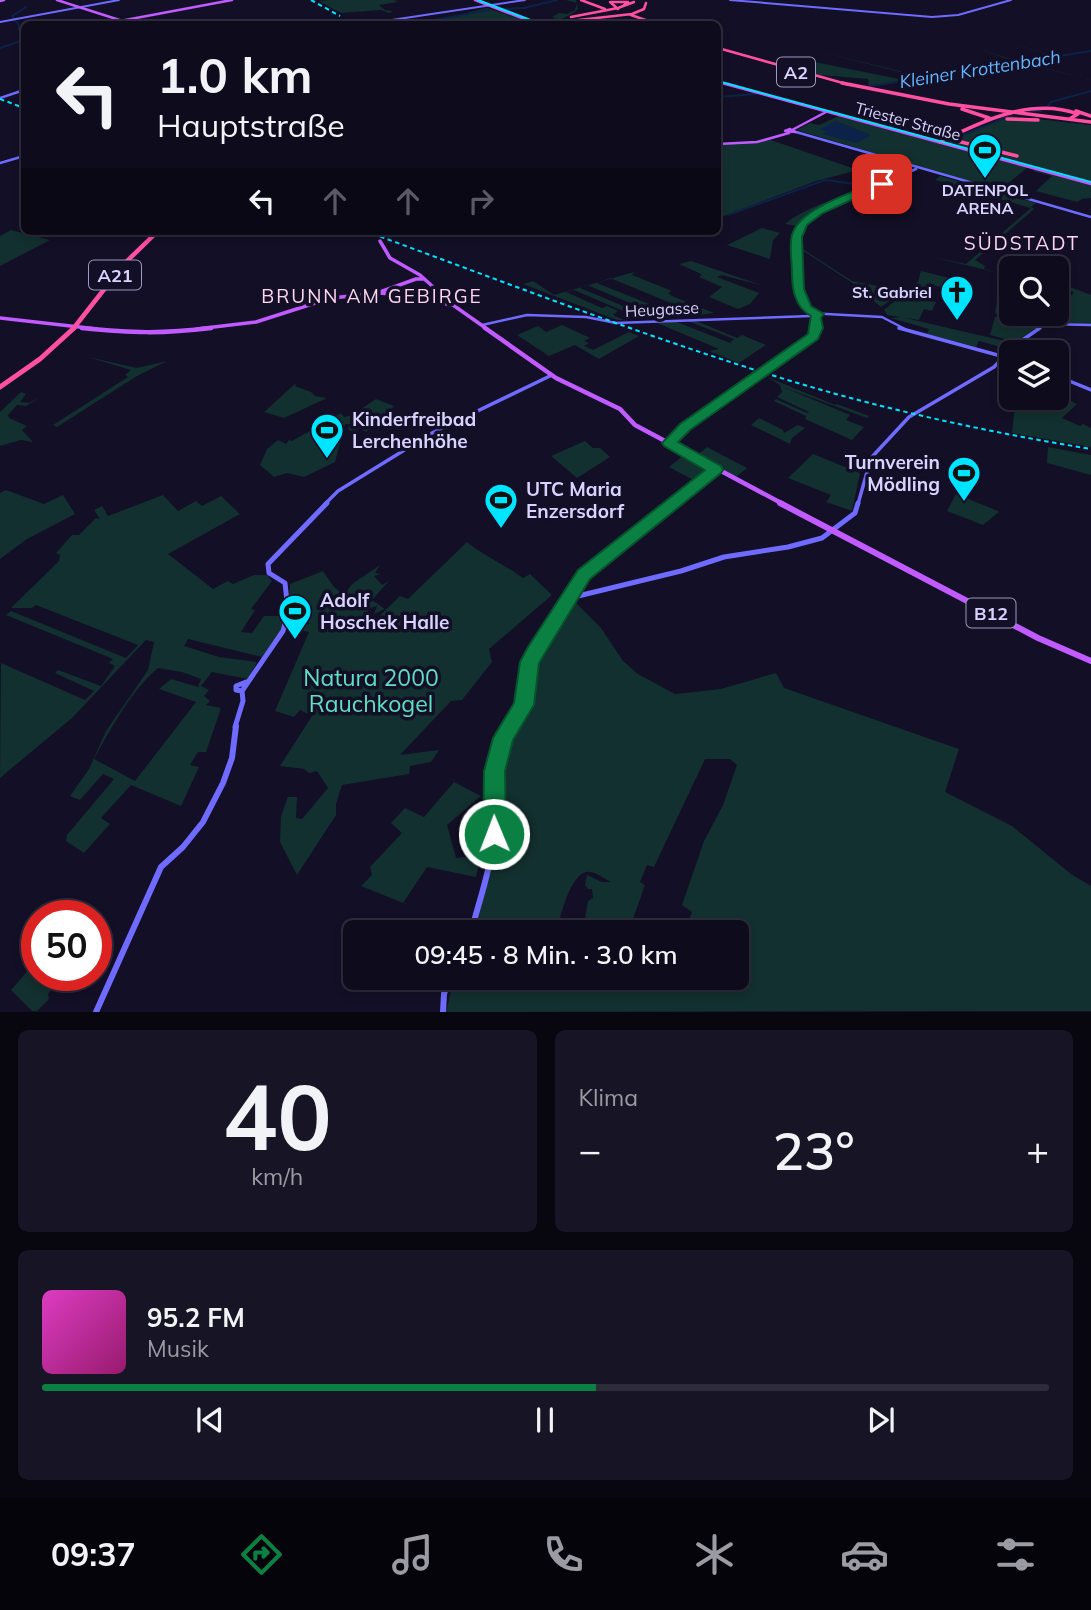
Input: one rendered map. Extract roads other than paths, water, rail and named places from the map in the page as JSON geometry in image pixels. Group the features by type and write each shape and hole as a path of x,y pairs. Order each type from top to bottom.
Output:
{"highway":[{"path":"581,5 583,0"},
{"path":"583,0 623,13"},
{"path":"583,0 624,16 627,19 611,19 623,13 642,7 640,2 633,1 623,7 623,13"},
{"path":"583,0 646,21"},
{"path":"605,0 632,21"},
{"path":"623,12 627,2 610,3 617,9 647,21"},
{"path":"566,21 644,9 646,3 649,8 644,16 650,21"},
{"path":"555,21 611,9 646,21"},
{"path":"550,21 579,10"},
{"path":"604,10 623,13"},
{"path":"597,17 604,10"},
{"path":"597,17 618,21"},
{"path":"597,17 610,21"},
{"path":"721,51 805,77 983,114 989,118 986,122"},
{"name":"A2","path":"721,51 849,84 1006,116"},
{"path":"913,100 1006,116 1091,123"},
{"path":"1046,107 1091,116"},
{"path":"940,141 1030,108 1070,110 1079,116 1052,118"},
{"path":"1016,115 1058,121"},
{"path":"1016,115 1091,123"},
{"path":"975,125 1016,115 1091,123"},
{"path":"955,135 952,138 957,141 1017,156"},
{"name":"A21","path":"0,385 49,350 73,326 129,257 152,235"}],"main road":[{"path":"0,1 4,0"},
{"path":"57,0 121,21 232,0"},
{"path":"475,0 484,6 532,21"},
{"name":"Triester Straße","path":"721,83 1091,183"},
{"path":"721,144 757,142 792,132 828,112"},
{"path":"940,141 975,125"},
{"name":"Triester Straße","path":"940,141 1091,183"},
{"path":"380,241 389,256 417,276"},
{"name":"B12","path":"383,295 387,290 417,276 424,279 451,303 552,375 620,409 635,425 1060,649 1091,661"},
{"path":"1,318 143,334 248,323 330,298 387,290"},
{"path":"330,298 383,295"},
{"name":"B12","path":"383,295 451,303"}],"street":[{"path":"0,22 119,0"},
{"path":"385,21 525,0"},
{"path":"730,0 937,17 958,15 1011,0"},
{"path":"0,98 21,91"},
{"path":"792,132 1091,217"},
{"path":"0,163 21,157"},
{"path":"669,443 685,427 812,338 817,330 798,291 797,237 803,223 820,211 917,168"},
{"name":"Heugasse","path":"482,325 527,314 586,317 616,323 825,314 885,317 900,328 999,354"},
{"path":"1021,340 1045,324 1091,325"},
{"path":"570,595 578,596 705,565 724,557 808,543 833,531 855,513 866,468 887,438 910,416 999,362"},
{"path":"96,1012 161,867 183,847 203,822 223,783 232,758 234,731 243,701 242,691 283,631 287,615 285,583 273,577 266,567 338,491 432,433 552,375"},
{"path":"1069,381 1091,390"},
{"path":"474,920 493,844 494,780 503,738 524,705 529,662 553,627 570,595 591,568 716,470"},
{"path":"443,1012 445,990"}],"water":[{"path":"836,121 871,135 857,143 822,134 826,132 820,129"},
{"path":"875,157 911,168 888,177 857,167"}],"waterway":[{"path":"501,9 524,8 557,0"},
{"path":"21,31 12,16 26,7"},
{"path":"429,21 489,10"},
{"path":"0,48 21,41"},
{"name":"Kleiner Krottenbach","path":"870,86 1091,51"},
{"path":"1047,107 1051,102 1091,91"},
{"name":"Kleiner Krottenbach","path":"721,97 755,94"},
{"path":"1029,111 1041,111"},
{"path":"956,138 1007,117"},
{"path":"728,215 825,180 863,185 886,177"}],"tram line":[{"path":"478,0 533,21"},
{"path":"721,82 1091,182"}],"railway":[{"path":"311,0 340,16"},
{"path":"0,99 21,107"},
{"path":"376,235 636,330 801,384 945,421 1091,449"}],"place":[{"name":"DATENPOL ARENA","path":"985,180"},
{"name":"St. Gabriel","path":"957,322"},
{"name":"Kinderfreibad Lerchenhöhe","path":"327,460"},
{"name":"Turnverein Mödling","path":"964,503"},
{"name":"UTC Maria Enzersdorf","path":"501,530"},
{"name":"Adolf Hoschek Halle","path":"295,641"}],"district":[{"name":"SÜDSTADT","path":"1022,243"},
{"name":"BRUNN AM GEBIRGE","path":"372,296"}],"park label":[{"name":"Natura 2000 Rauchkogel","path":"371,690"}]}
